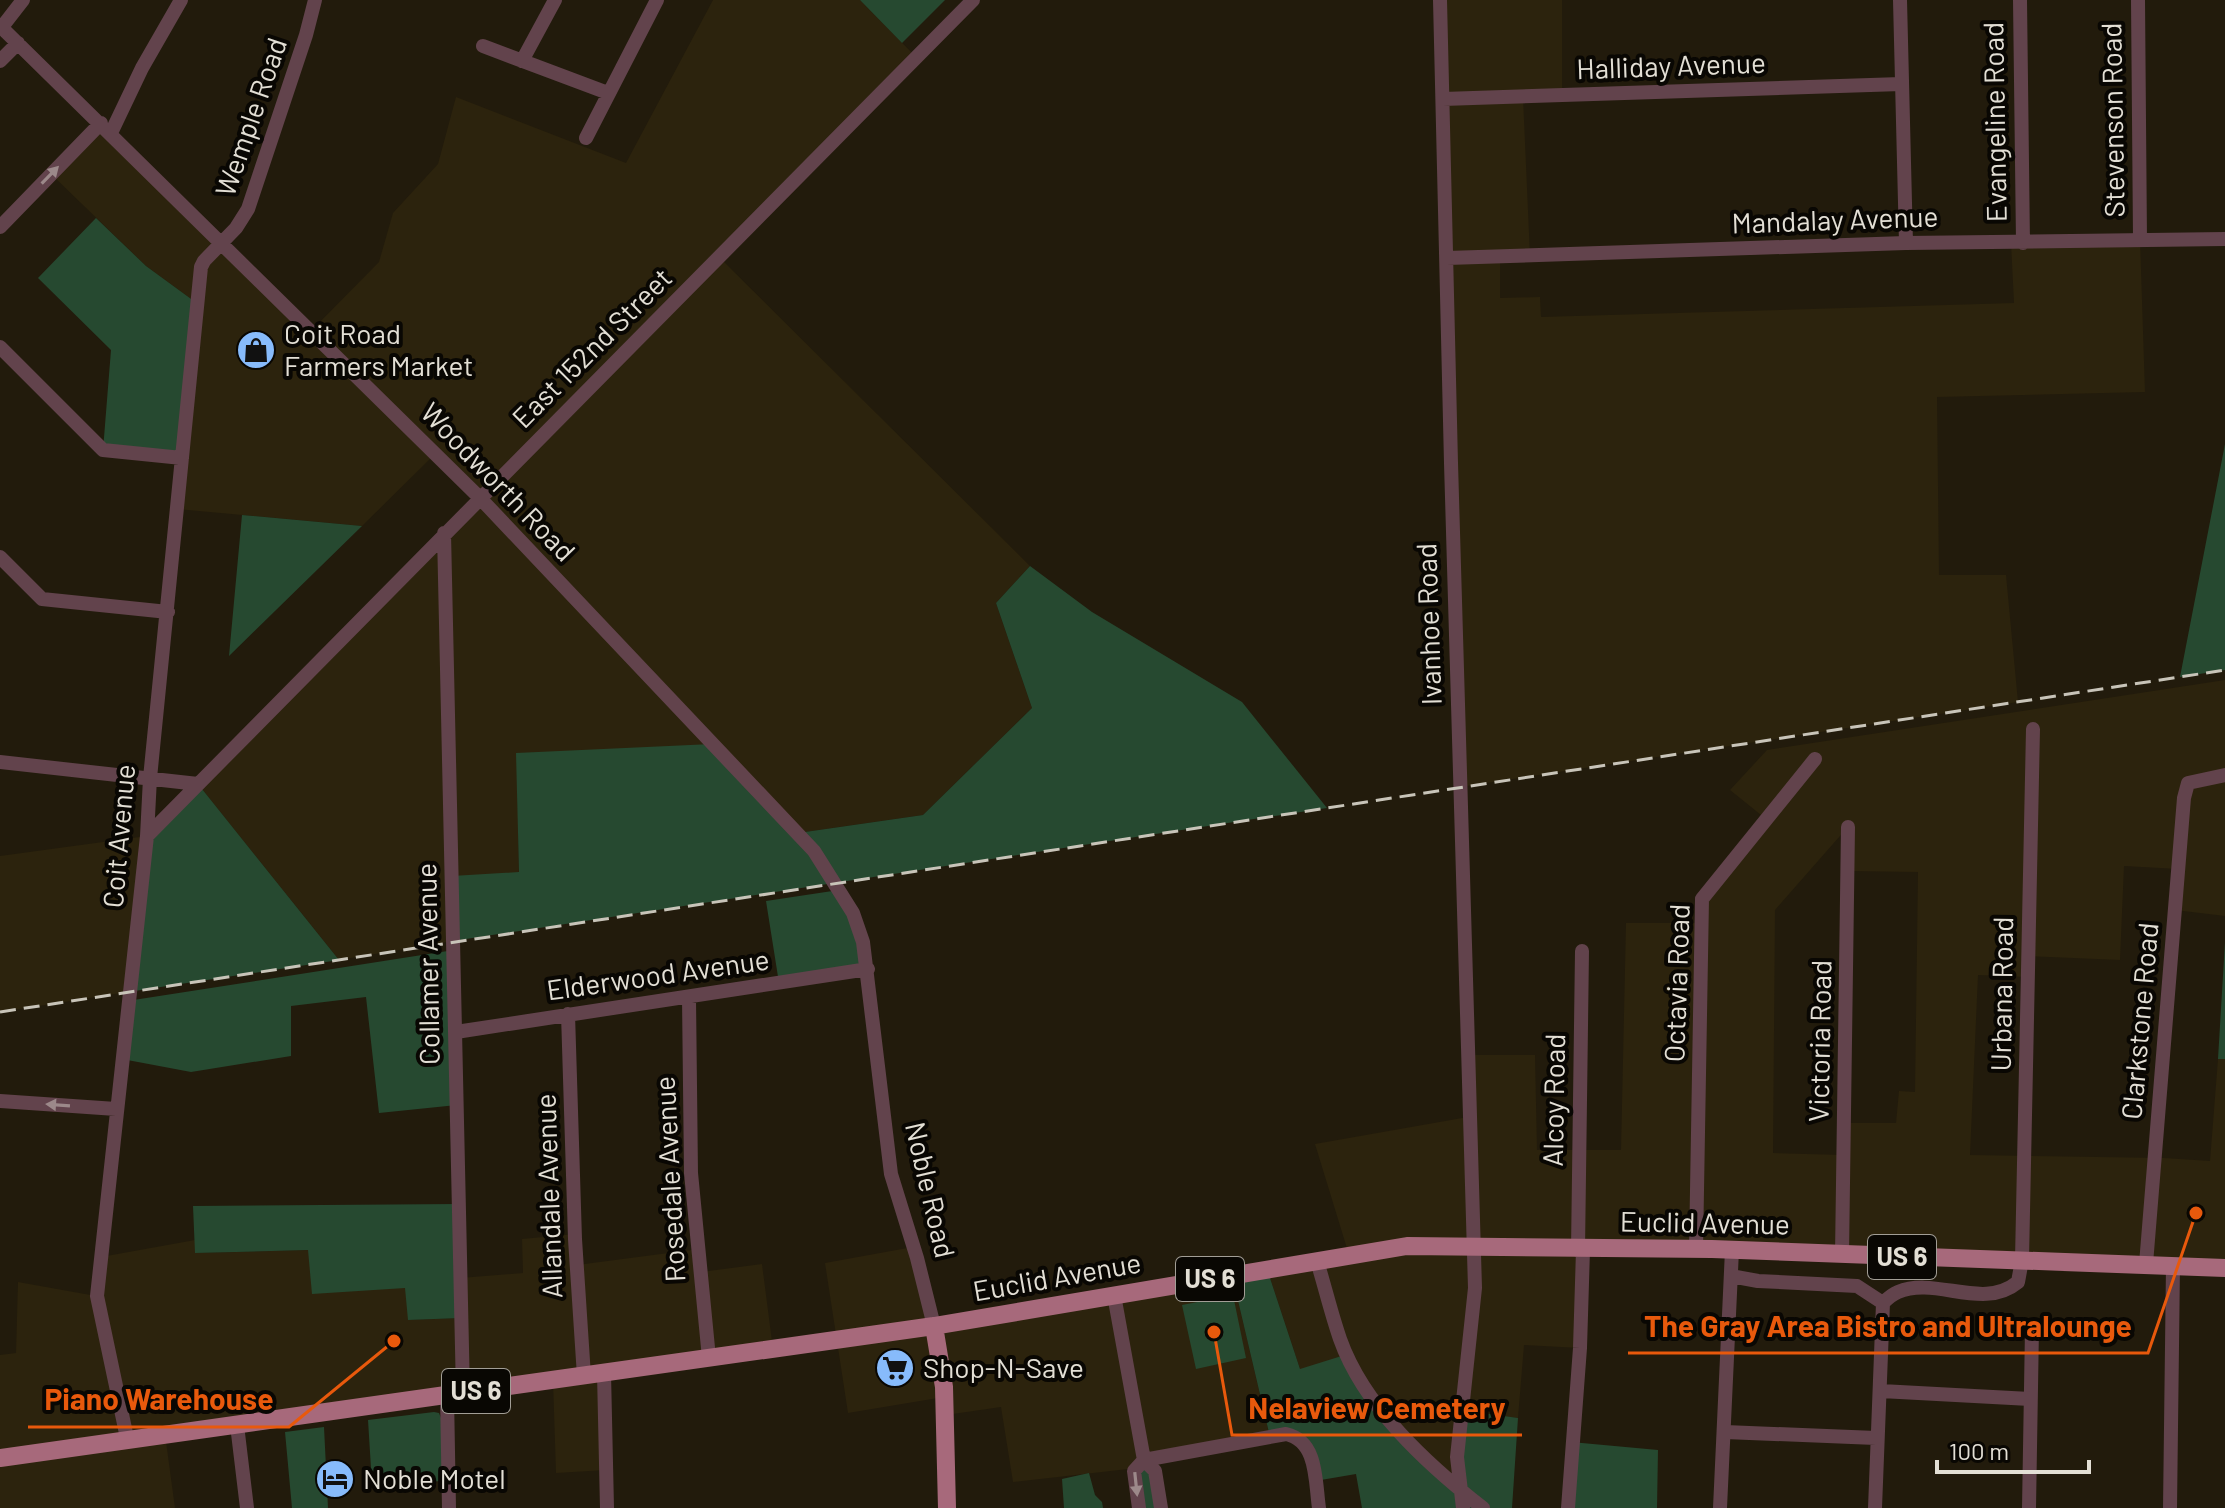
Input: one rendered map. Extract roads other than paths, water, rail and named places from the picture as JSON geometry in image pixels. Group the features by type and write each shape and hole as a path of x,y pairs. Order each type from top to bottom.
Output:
{"main road":[{"name":"Euclid Avenue","path":"0,1458 934,1326 1407,1246 1696,1249 2225,1268"},
{"name":"Noble Road","path":"934,1326 944,1387 947,1508"}],"street":[{"path":"1,26 23,0"},
{"path":"0,227 106,128 181,0"},
{"name":"Wemple Road","path":"221,243 236,228 248,209 315,0"},
{"path":"522,61 555,0"},
{"path":"586,138 657,0"},
{"name":"East 152nd Street","path":"147,836 973,0"},
{"name":"Ivanhoe Road","path":"1440,0 1475,1288 1457,1457 1463,1508"},
{"path":"1900,0 1906,243"},
{"name":"Evangeline Road","path":"2020,0 2023,243"},
{"name":"Stevenson Road","path":"2138,0 2140,239"},
{"name":"Woodworth Road","path":"1,26 480,498 808,843 839,890"},
{"path":"0,61 18,43"},
{"path":"483,46 608,93"},
{"name":"Halliday Avenue","path":"1443,99 1901,84"},
{"name":"Mandalay Avenue","path":"1447,258 1906,243 2225,239"},
{"name":"Coit Avenue","path":"127,1438 97,1296 147,836 150,778 201,267 221,243"},
{"path":"0,347 103,450 182,458"},
{"name":"Collamer Avenue","path":"444,533 456,1032 455,1394 449,1508"},
{"path":"0,557 42,599 168,612"},
{"name":"Urbana Road","path":"2022,1260 2033,729"},
{"name":"Octavia Road","path":"1696,1249 1702,899 1815,759"},
{"path":"0,762 198,784"},
{"name":"Clarkstone Road","path":"2146,1264 2184,798 2188,783 2225,775"},
{"name":"Victoria Road","path":"1842,1255 1848,827"},
{"name":"Noble Road","path":"839,890 859,928 868,969 891,1174 934,1326"},
{"name":"Alcoy Road","path":"1568,1508 1580,1348 1582,951"},
{"name":"Elderwood Avenue","path":"456,1032 868,969"},
{"name":"Rosedale Avenue","path":"689,998 691,1173 709,1358"},
{"name":"Allandale Avenue","path":"568,1014 575,1239 584,1376"},
{"path":"0,1101 116,1109"},
{"path":"1720,1508 1732,1250"},
{"path":"1883,1303 1898,1292 1914,1288 1986,1294 2006,1292 2018,1282 2022,1260"},
{"path":"1317,1261 1341,1342 1370,1395 1410,1445 1483,1508"},
{"path":"2170,1508 2173,1265"},
{"path":"1731,1276 1768,1282 1842,1283 1857,1286 1883,1303"},
{"path":"1114,1295 1144,1460 1155,1471 1161,1508"},
{"path":"1875,1508 1883,1303"},
{"path":"2029,1508 2032,1328"},
{"path":"604,1373 607,1508"},
{"path":"1881,1391 2030,1399"},
{"path":"237,1425 247,1508"},
{"path":"1725,1432 1876,1438"},
{"path":"1139,1508 1134,1471 1144,1460 1286,1434 1303,1442 1312,1459 1319,1508"}],"railway":[{"path":"0,1012 2225,670"}],"place":[{"name":"Coit Road Farmers Market","path":"256,350"},
{"name":"The Gray Area Bistro and Ultralounge","path":"2196,1213"},
{"name":"Nelaview Cemetery","path":"1214,1332"},
{"name":"Piano Warehouse","path":"394,1341"},
{"name":"Shop-N-Save","path":"895,1368"},
{"name":"Noble Motel","path":"335,1479"}]}
